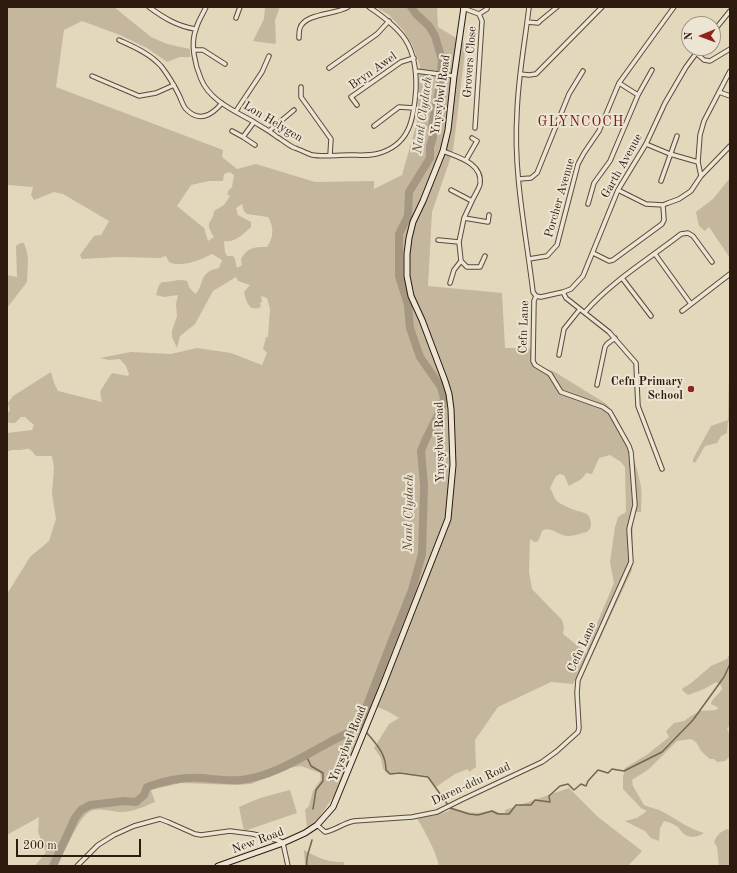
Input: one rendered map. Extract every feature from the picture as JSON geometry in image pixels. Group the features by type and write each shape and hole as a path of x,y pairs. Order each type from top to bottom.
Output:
{"main road":[{"name":"Ynysybwl Road","path":"305,833 317,825 333,807 384,685 448,519 453,465 449,394 422,320 411,296 407,276 409,238 413,222 423,202 443,151 448,130 463,8"},
{"name":"New Road","path":"218,866 283,843 305,833"}],"street":[{"path":"149,7 163,18 182,26 196,29"},
{"path":"206,7 196,29 194,50 203,50 225,64"},
{"path":"236,18 240,7"},
{"path":"299,38 300,28 306,21 313,17 343,10 348,7"},
{"name":"Lon Helygen","path":"194,50 201,80 209,93 222,103 269,131 293,148 313,155 374,155 389,150 401,141 411,125 414,108 416,71 414,58 405,37 389,20 369,7"},
{"path":"479,14 487,9 487,7"},
{"name":"Cefn Lane","path":"529,7 516,113 518,180 533,292 536,296 534,301 533,361 535,365 550,374 561,392 603,407 610,412 631,452 635,505 629,529 630,562 578,680 578,732"},
{"path":"527,22 538,23 557,7"},
{"path":"520,74 536,74 602,7"},
{"name":"Porcher Avenue","path":"529,260 547,256 557,245 578,164 599,131 619,83 674,7"},
{"name":"Grovers Close","path":"463,8 479,14 482,20 475,128"},
{"path":"721,22 730,11"},
{"path":"329,68 377,34 389,20"},
{"path":"119,40 143,51 161,66 174,85 186,109 195,115 206,117 216,110 222,103"},
{"path":"721,54 730,49"},
{"path":"236,111 262,72 269,56"},
{"name":"Garth Avenue","path":"563,292 571,289 583,276 618,190 646,144 665,103 686,67 694,56"},
{"path":"699,56 704,60 710,61 718,56"},
{"name":"Bryn Awel","path":"357,105 351,97 401,62 414,58"},
{"path":"588,204 594,183 610,161 638,95 652,70"},
{"path":"416,71 454,76"},
{"path":"518,180 531,178 537,173 569,94 583,71"},
{"path":"701,176 698,162 700,135 704,121 730,71"},
{"path":"92,76 139,96 156,93 174,85"},
{"path":"619,83 638,95"},
{"path":"301,86 301,97 331,139 330,155"},
{"path":"719,92 730,96"},
{"path":"374,126 399,107 414,108"},
{"path":"269,131 294,110"},
{"path":"243,137 254,122"},
{"path":"232,131 256,145"},
{"path":"661,181 677,136"},
{"path":"466,160 477,141 472,138"},
{"path":"646,144 670,154 698,162"},
{"path":"618,190 646,204 663,205 688,194 701,176 730,146"},
{"path":"443,151 466,160 476,168 480,184 464,218 459,242 461,261 454,270 450,283"},
{"path":"454,190 472,201"},
{"path":"593,253 609,261 614,260 662,224 664,220 663,205"},
{"path":"464,218 488,222 489,215"},
{"path":"586,312 594,302 622,278 681,234 688,233 693,236 712,262"},
{"path":"440,239 459,242"},
{"path":"655,254 691,304"},
{"path":"461,261 467,266 480,267 485,256"},
{"path":"682,311 730,274"},
{"path":"622,278 651,316"},
{"path":"536,296 541,297 563,292 566,298 604,326 636,364 638,406 662,469"},
{"path":"559,355 564,329 580,309"},
{"path":"597,385 605,347 614,338"},
{"name":"Daren-ddu Road","path":"317,825 324,832 332,831 345,822 354,820 412,817 437,812 542,762 578,732"},
{"path":"77,866 98,845 114,835 134,826 160,819 194,834 201,835 230,831 259,835 283,843 288,866"}],"shaded area":[{"path":"7,7 114,7 151,37 167,44 190,49 190,57 180,57 167,62 147,48 120,35 82,21 64,30 56,87 223,150 222,157 237,169 256,164 315,182 374,181 374,189 402,175 417,122 420,66 412,44 403,30 389,15 376,7 437,7 438,27 466,44 453,151 432,212 428,286 502,293 505,348 530,348 536,366 553,371 605,403 612,410 618,420 633,455 641,487 641,512 636,512 633,523 632,570 592,656 588,654 573,684 551,682 498,707 475,740 476,767 469,772 468,769 455,774 436,787 428,776 400,772 388,774 383,769 381,758 374,748 389,724 399,718 373,705 334,796 317,820 307,827 305,810 309,806 313,791 321,779 320,773 301,766 289,768 251,784 236,785 181,783 151,790 155,802 135,810 126,812 103,810 91,811 79,824 60,858 49,866 35,866 46,852 38,832 39,817 7,835 7,594 30,557 49,541 56,519 52,494 54,468 52,456 36,456 29,449 12,450 7,452 7,433 32,430 34,425 25,417 21,417 15,423 9,423 7,416 10,410 8,403 13,396 51,372 58,391 102,402 100,394 101,390 112,373 128,376 129,374 126,366 120,359 109,360 100,358 131,352 171,354 197,348 231,353 262,365 267,353 263,349 266,337 268,337 270,309 267,298 261,296 262,302 260,303 261,306 259,308 250,307 246,301 244,292 250,285 238,281 236,277 213,291 195,324 180,336 177,348 172,337 172,331 177,316 176,304 178,295 164,297 156,295 159,285 162,282 180,280 187,281 189,287 195,294 199,289 205,275 210,271 219,268 222,260 212,254 197,261 185,264 174,264 169,262 166,256 160,258 118,257 82,259 80,255 94,236 101,235 109,221 63,194 54,192 34,200 31,195 33,187 7,185","holes":["230,172 234,175 232,187 227,194 230,196 224,205 214,211 209,225 214,237 208,241 204,228 177,206 191,185 209,181 223,181 224,174","242,204 244,211 247,214 268,217 272,232 271,240 267,247 252,248 246,252 241,259 242,265 237,268 233,256 227,256 225,252 224,241 232,241 239,237 251,227 251,222 238,215 236,208","610,455 621,462 625,467 626,512 618,517 615,527 610,562 614,583 587,647 587,653 563,634 564,627 562,620 532,589 529,572 530,539 537,542 542,531 545,529 565,536 576,535 588,531 591,527 588,515 558,502 550,488 556,476 560,474 564,475 569,486 580,480 586,473 592,474 599,458"]},
{"path":"265,7 280,7 275,20 275,44 253,41 264,19"},
{"path":"730,178 730,258 709,227 705,231 699,226 696,212 713,199"},
{"path":"20,243 24,243 27,252 27,282 7,308 7,275 17,277 16,246"},
{"path":"730,334 730,424 728,421 727,433 721,436 717,443 705,446 695,463 693,462 693,459 711,426 728,420"},
{"path":"730,654 730,725 727,729 730,735 730,756 725,761 717,762 714,759 710,759 702,752 696,742 691,739 677,741 649,769 632,780 633,786 644,805 663,812 688,827 704,833 692,837 683,834 679,828 664,821 660,828 659,841 651,838 645,831 625,821 637,818 647,811 641,808 623,789 625,768 648,754 669,737 666,731 674,723 684,721 700,711 716,710 719,708 711,704 722,689 721,685 716,682 704,689 688,695 682,690 711,666 727,659"},
{"path":"569,788 598,817 642,851 628,866 439,866 433,848 417,818 449,811 451,807 471,813 493,810 499,813 505,813 505,810"},
{"path":"290,790 297,813 244,831 239,807 260,798"},
{"path":"727,829 730,830 730,866 719,866 717,847 714,842 716,837 722,831"},
{"path":"304,850 328,860 344,862 344,866 305,866"}],"waterway":[{"name":"Nant Clydach","path":"53,866 75,818 81,810 90,805 124,801 136,802 144,795 147,787 174,780 187,778 240,780 264,775 298,760 359,726 412,590 422,554 424,485 421,451 442,407 444,398 441,387 420,357 410,328 408,305 399,276 399,234 408,216 409,192 430,158 430,147 433,137 432,125 440,86 442,60 435,36 429,26 411,7"},
{"path":"450,808 469,814 478,815 492,811 498,814 509,814 516,805 531,805 535,800 550,802 549,796 560,786 568,784 574,790 581,784 586,786 588,781 598,770 608,773 612,769 624,771 662,752 693,720 724,677 730,664"},
{"name":"Nant Clydach","path":"359,726 362,729"},
{"path":"367,733 383,754 386,770 390,774 400,773 428,777 448,805"},
{"path":"306,755 311,766 323,773 323,781 316,790 313,809"},
{"path":"307,866 307,857 312,840"}],"place":[{"name":"Cefn Primary School","path":"691,389"}],"district":[{"name":"GLYNCOCH","path":"581,122"}]}
